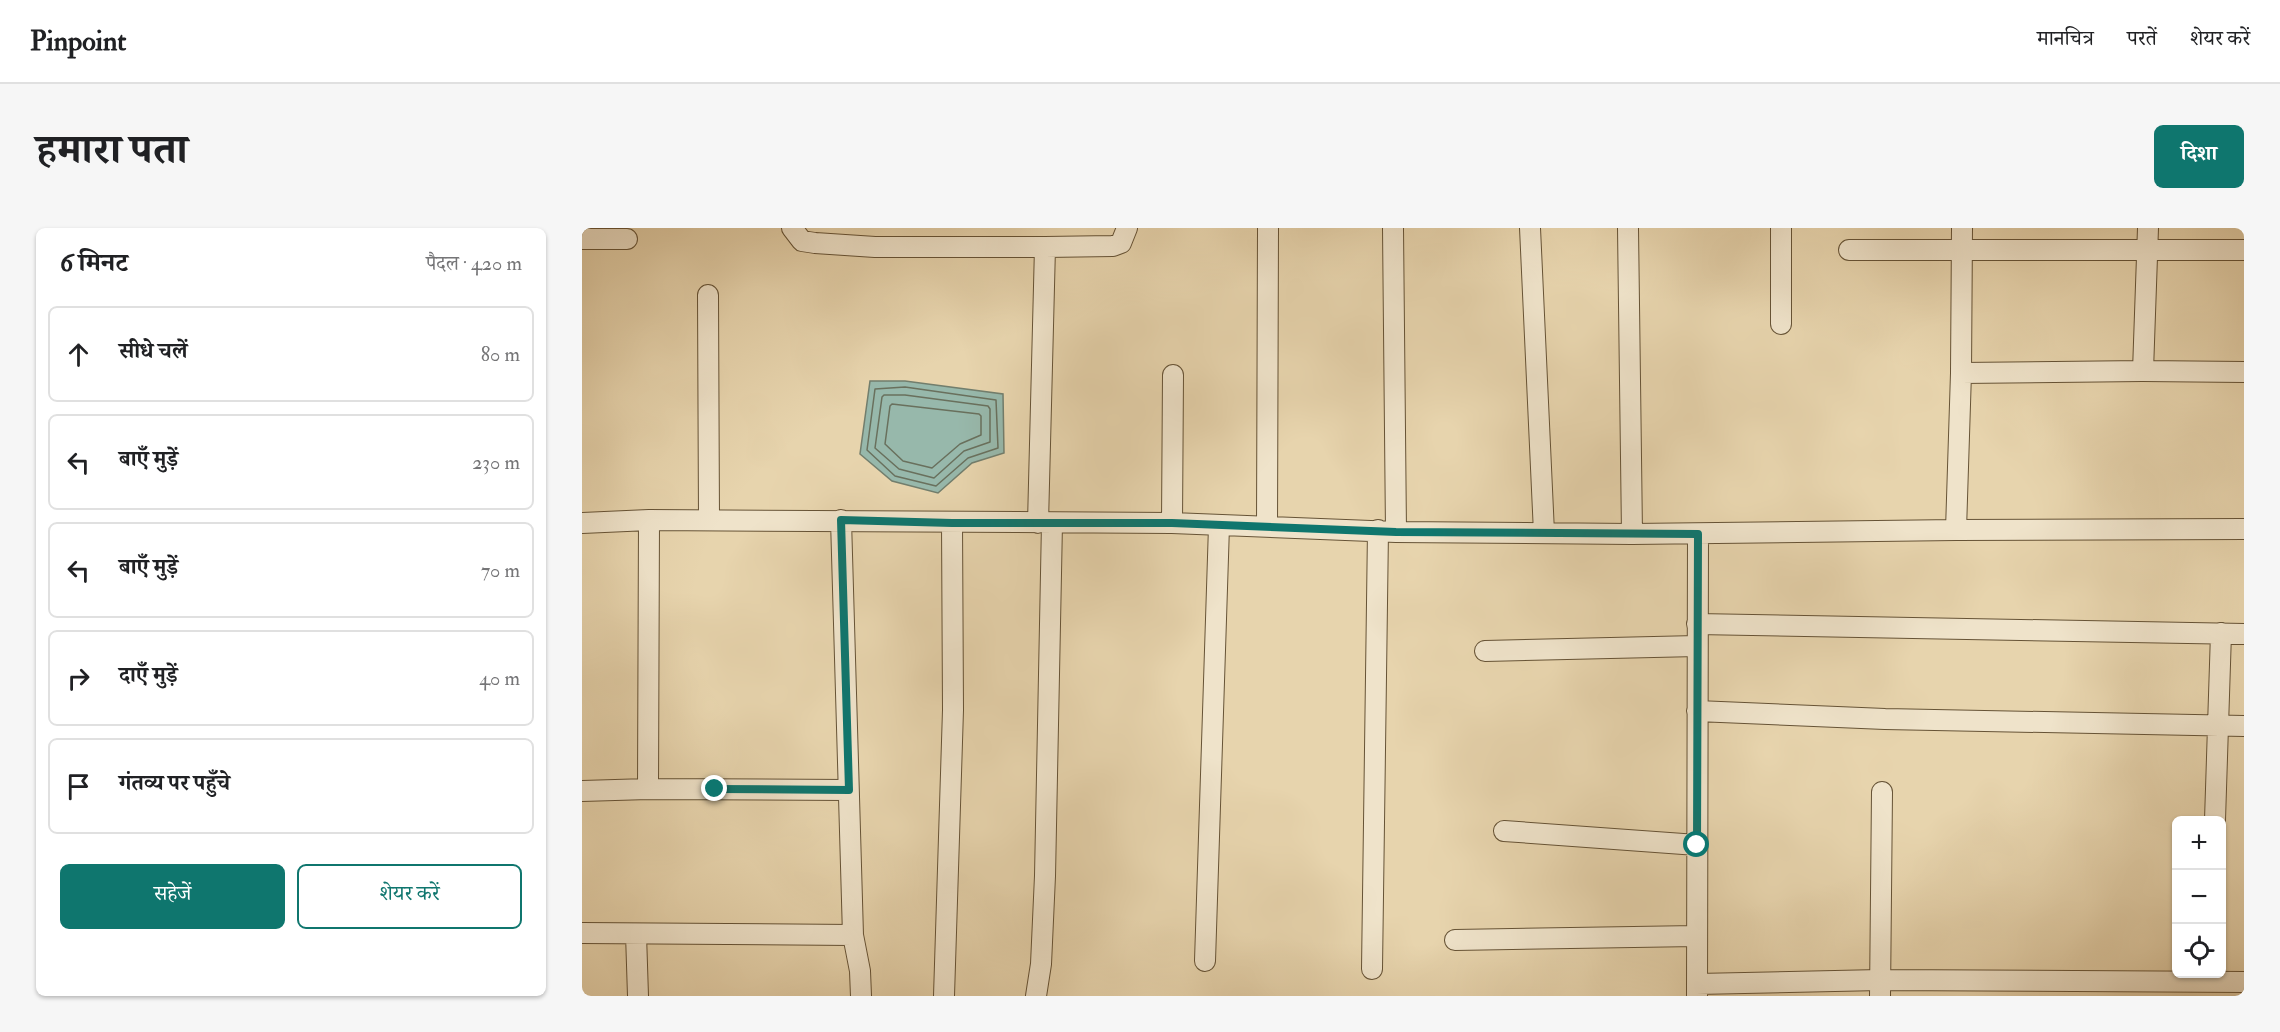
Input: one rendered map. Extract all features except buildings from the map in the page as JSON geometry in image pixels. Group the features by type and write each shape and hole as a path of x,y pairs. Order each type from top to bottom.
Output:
{"street":[{"path":"792,228 802,241 875,247 1113,246 1122,243 1127,228"},
{"path":"1267,526 1268,228"},
{"path":"1372,969 1387,531 1393,228"},
{"path":"1530,228 1544,533"},
{"path":"1628,228 1632,534"},
{"path":"1781,228 1781,324"},
{"path":"1956,530 1961,373 1962,228"},
{"path":"2143,371 2148,228"},
{"path":"582,239 627,238"},
{"path":"1036,996 1041,964 1046,876 1045,247"},
{"path":"1849,249 2244,250"},
{"path":"708,295 709,520"},
{"path":"1961,373 2244,372"},
{"path":"1172,523 1173,375"},
{"path":"648,789 649,520"},
{"path":"582,523 649,520 841,520 952,523 1172,523 1387,531 1632,534 2244,529"},
{"path":"841,520 853,935 860,971 861,996"},
{"path":"944,996 953,710 952,523"},
{"path":"1205,961 1219,526"},
{"path":"1698,534 1697,990 2244,982"},
{"path":"1697,624 2244,634"},
{"path":"2215,816 2221,633"},
{"path":"1485,651 1697,645"},
{"path":"1697,711 1885,719 2244,726"},
{"path":"582,791 849,790"},
{"path":"1880,988 1882,792"},
{"path":"1504,831 1697,845"},
{"path":"582,933 853,935"},
{"path":"636,934 638,996"},
{"path":"1455,940 1696,936"}],"water":[{"path":"870,381 905,381 1003,394 1004,453 972,463 938,493 892,481 860,454"}],"route":[{"path":"715,789 849,790 841,520 1052,524 1172,523 1396,532 1698,534 1697,845"}]}
